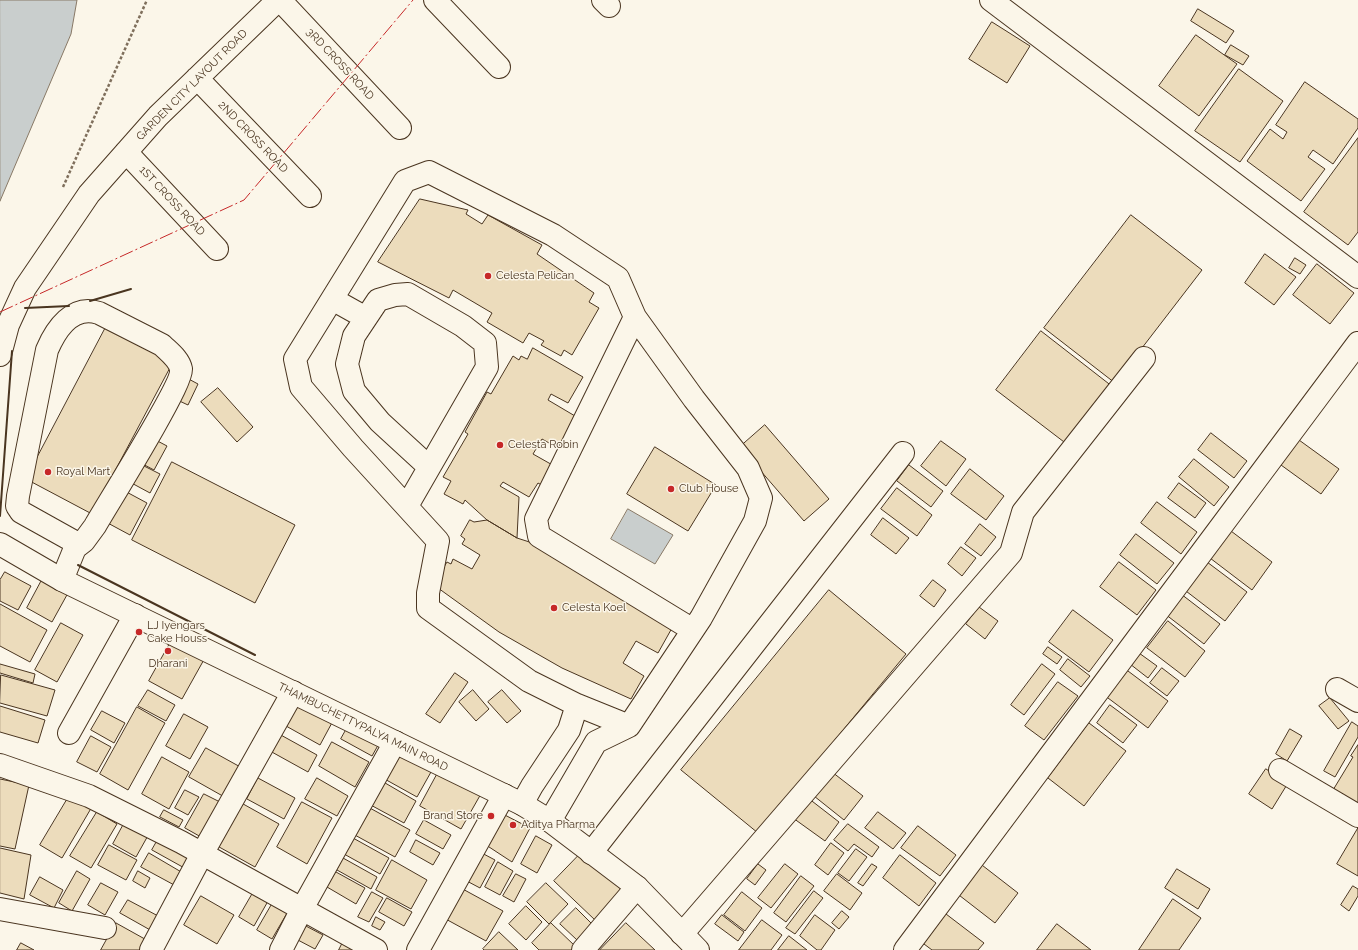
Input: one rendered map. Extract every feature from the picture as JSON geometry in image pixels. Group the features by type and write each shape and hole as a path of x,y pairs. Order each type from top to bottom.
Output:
{"street":[{"name":"GARDEN CITY LAYOUT ROAD","path":"0,355 8,325 25,288 89,194 158,116 279,0"},
{"name":"3RD CROSS ROAD","path":"279,0 400,128"},
{"path":"435,0 499,67"},
{"path":"992,0 1358,277"},
{"name":"2ND CROSS ROAD","path":"197,78 310,196"},
{"name":"1ST CROSS ROAD","path":"126,152 217,249"},
{"path":"550,821 596,742 629,726 701,618 755,521 761,498 748,468 694,399 635,317 618,278 553,235 429,172 405,181 295,359 301,387 353,448 438,541 428,593 428,608 529,681 577,705 629,726"},
{"path":"407,506 487,367 485,343 463,326 408,294 395,295 378,300 354,336 347,364 354,391 380,422 429,467"},
{"path":"332,299 366,318"},
{"path":"62,580 75,548 84,541 95,526 156,423 178,381 181,370 170,352 162,345 91,310 74,314 64,322 52,337 47,350 17,506 21,512 73,541 75,548"},
{"path":"635,317 536,519 539,536 693,630"},
{"path":"906,950 1358,343"},
{"path":"682,934 1011,553 1024,512 1144,358"},
{"path":"591,853 904,453"},
{"name":"THAMBUCHETTYPALYA MAIN ROAD","path":"0,544 62,580 513,800 550,821 637,888 698,950"},
{"path":"69,733 135,615"},
{"path":"1337,689 1358,701"},
{"path":"151,950 202,854 293,692"},
{"path":"418,950 513,800 532,786 569,730 577,705"},
{"path":"281,950 395,742"},
{"path":"0,765 89,796 181,842 376,950"},
{"path":"1280,770 1358,816"},
{"path":"583,950 637,888"},
{"path":"0,909 105,928"}],"path":[{"path":"61,192 147,0"}],"shaded area":[{"path":"0,0 77,0 71,34 0,201"},
{"path":"628,509 673,535 655,564 611,539"}],"building":[{"path":"1198,9 1234,31 1226,43 1191,21"},
{"path":"992,22 1030,46 1007,83 969,59"},
{"path":"1196,35 1237,64 1199,116 1159,86"},
{"path":"1231,45 1249,56 1243,65 1225,55"},
{"path":"1239,69 1283,101 1240,162 1195,131"},
{"path":"1305,82 1358,119 1358,128 1333,164 1313,150 1308,157 1325,169 1301,201 1247,161 1270,129 1283,139 1287,132 1276,125"},
{"path":"1358,138 1358,232 1348,245 1304,212"},
{"name":"Celesta Pelican","path":"420,199 468,210 466,214 482,224 488,215 542,245 537,254 594,293 589,302 599,308 572,355 564,350 561,356 541,345 544,341 529,333 523,343 487,322 492,313 453,290 449,298 378,262"},
{"path":"1131,215 1202,270 1115,383 1044,328"},
{"path":"1265,254 1296,277 1274,305 1245,283"},
{"path":"1295,258 1306,265 1300,274 1289,268"},
{"path":"1317,264 1354,293 1330,324 1293,295"},
{"path":"106,327 173,362 92,514 26,479"},
{"path":"1041,331 1113,387 1068,445 996,390"},
{"name":"Celesta Robin","path":"533,348 583,377 568,403 551,394 548,400 575,416 568,429 576,434 565,452 542,439 533,454 556,467 545,487 538,483 529,497 503,482 500,486 519,497 517,538 487,520 465,500 463,504 444,494 451,481 443,477 468,434 465,432 487,392 491,394 513,356 519,360 521,356 527,359"},
{"path":"183,376 198,384 188,405 173,398"},
{"path":"218,388 253,427 237,442 201,402"},
{"path":"765,425 829,499 804,521 740,447"},
{"path":"1211,433 1247,461 1234,478 1198,450"},
{"path":"150,437 167,446 154,470 137,461"},
{"path":"1299,440 1339,469 1321,494 1281,465"},
{"path":"941,441 966,459 946,486 921,466"},
{"name":"Club House","path":"655,447 716,485 688,531 627,494"},
{"path":"1194,459 1229,487 1214,506 1179,477"},
{"path":"136,462 160,474 150,493 126,480"},
{"path":"172,462 295,525 255,603 132,540"},
{"path":"909,465 943,491 931,507 897,481"},
{"path":"970,469 1004,496 986,520 951,494"},
{"path":"1179,483 1206,503 1195,518 1168,498"},
{"path":"897,488 932,515 917,536 881,509"},
{"path":"121,489 147,503 130,535 104,521"},
{"path":"1157,502 1197,532 1181,554 1141,523"},
{"path":"883,518 909,538 896,554 871,535"},
{"name":"Celesta Koel","path":"470,520 474,522 487,520 517,538 545,547 672,628 658,653 636,641 623,663 644,676 631,699 562,668 499,632 438,588 436,580 447,562 451,564 453,559 472,569 480,555 462,544 465,539 461,536"},
{"path":"980,524 996,537 981,556 965,544"},
{"path":"1227,528 1272,562 1252,590 1206,555"},
{"path":"1136,534 1174,563 1157,584 1120,555"},
{"path":"961,547 976,558 962,576 948,564"},
{"path":"1203,559 1247,592 1225,621 1182,588"},
{"path":"1119,562 1156,590 1137,615 1100,587"},
{"path":"5,572 31,586 18,610 0,601 0,580"},
{"path":"43,578 68,593 52,622 27,608"},
{"path":"933,580 946,590 934,607 920,596"},
{"path":"829,590 906,654 758,833 681,770"},
{"path":"1181,594 1220,624 1204,644 1165,614"},
{"path":"0,604 47,630 30,662 0,646"},
{"path":"979,607 998,621 985,639 966,624"},
{"path":"1073,610 1113,640 1089,672 1049,642"},
{"path":"1168,621 1205,651 1185,677 1147,648"},
{"path":"61,623 83,635 57,682 35,670"},
{"path":"173,638 206,656 182,699 149,681"},
{"path":"1048,647 1062,657 1057,664 1043,654"},
{"path":"1139,653 1157,666 1148,678 1130,664"},
{"path":"1068,659 1090,676 1081,687 1060,670"},
{"path":"0,664 35,674 33,683 0,673"},
{"path":"1042,664 1055,674 1024,715 1011,705"},
{"path":"1124,668 1168,701 1148,728 1104,695"},
{"path":"1162,668 1179,681 1167,696 1150,683"},
{"path":"455,673 468,682 440,723 426,714"},
{"path":"1,675 55,690 47,716 0,703"},
{"path":"1058,682 1078,696 1044,740 1025,726"},
{"path":"148,690 175,705 166,721 138,706"},
{"path":"473,690 489,709 476,721 459,702"},
{"path":"502,690 521,711 507,723 488,702"},
{"path":"1330,698 1349,721 1338,729 1319,706"},
{"path":"300,700 334,719 320,745 286,726"},
{"path":"1110,705 1137,725 1123,743 1097,723"},
{"path":"0,706 45,720 38,743 0,732"},
{"path":"137,707 165,723 128,790 100,774"},
{"path":"102,711 125,723 114,743 91,730"},
{"path":"184,714 208,727 190,759 166,746"},
{"path":"1352,722 1358,726 1358,737 1335,777 1324,771"},
{"path":"350,723 381,740 372,756 341,739"},
{"path":"1089,723 1126,751 1084,806 1048,778"},
{"path":"1290,729 1302,736 1287,761 1276,754"},
{"path":"279,734 317,755 308,772 270,751"},
{"path":"91,736 111,747 97,772 77,762"},
{"path":"332,742 369,762 355,787 319,766"},
{"path":"1358,745 1358,811 1330,795 1353,757 1351,756"},
{"path":"206,748 244,769 228,799 189,777"},
{"path":"394,752 431,772 417,797 381,777"},
{"path":"162,757 189,772 169,809 142,794"},
{"path":"440,769 482,792 461,829 420,806"},
{"path":"1266,769 1288,783 1272,809 1249,794"},
{"path":"832,772 863,796 844,820 814,796"},
{"path":"258,778 295,798 284,819 247,799"},
{"path":"317,778 348,796 337,816 305,799"},
{"path":"0,779 29,785 15,849 0,846"},
{"path":"380,780 416,801 404,823 367,803"},
{"path":"185,790 199,797 188,815 175,808"},
{"path":"71,793 93,805 62,858 40,845"},
{"path":"204,794 220,802 201,837 185,828"},
{"path":"808,798 839,822 825,841 793,818"},
{"path":"236,800 279,824 255,867 212,843"},
{"path":"302,802 332,818 307,864 277,847"},
{"path":"368,807 410,830 395,857 353,834"},
{"path":"164,810 183,820 179,827 160,817"},
{"path":"97,812 117,824 91,868 70,856"},
{"path":"499,812 530,828 512,862 483,843"},
{"path":"878,812 906,833 893,849 865,828"},
{"path":"126,820 150,832 136,857 113,844"},
{"path":"424,820 451,835 443,849 416,834"},
{"path":"848,824 879,847 872,857 854,844 848,851 834,840"},
{"path":"918,826 956,855 940,876 901,848"},
{"path":"1358,828 1358,876 1337,864"},
{"path":"160,836 196,856 188,870 152,850"},
{"path":"536,836 552,845 537,873 521,864"},
{"path":"353,838 389,858 380,874 344,854"},
{"path":"416,840 440,853 433,865 410,852"},
{"path":"831,843 844,853 828,875 815,865"},
{"path":"109,845 137,860 126,880 98,865"},
{"path":"0,848 31,855 24,899 0,893"},
{"path":"856,849 867,857 849,881 838,873"},
{"path":"478,851 495,860 480,888 463,879"},
{"path":"582,852 623,891 595,920 554,881"},
{"path":"149,853 183,873 176,886 141,867"},
{"path":"900,855 936,883 919,906 883,878"},
{"path":"343,858 377,877 371,889 337,870"},
{"path":"392,860 427,880 411,909 376,890"},
{"path":"498,862 513,871 500,895 485,887"},
{"path":"978,862 1018,893 995,923 955,892"},
{"path":"758,864 766,870 755,885 747,879"},
{"path":"785,864 798,874 771,908 758,898"},
{"path":"872,864 877,867 863,886 858,883"},
{"path":"1177,869 1210,889 1198,909 1165,888"},
{"path":"77,871 90,879 72,911 59,903"},
{"path":"138,871 150,878 145,888 133,881"},
{"path":"336,872 365,888 356,904 327,887"},
{"path":"516,874 526,879 514,902 503,896"},
{"path":"837,874 862,893 850,910 824,891"},
{"path":"801,876 814,886 786,922 774,913"},
{"path":"40,877 63,890 54,908 30,895"},
{"path":"101,883 118,892 105,915 88,905"},
{"path":"546,883 568,904 549,924 527,902"},
{"path":"257,886 272,894 254,926 239,917"},
{"path":"1353,886 1358,889 1358,896 1349,911 1341,905"},
{"path":"459,887 503,911 486,941 442,917"},
{"path":"814,891 823,898 795,934 786,928"},
{"path":"372,892 383,898 369,922 358,917"},
{"path":"742,892 762,908 745,931 724,915"},
{"path":"201,896 234,915 217,944 184,925"},
{"path":"387,898 412,912 404,926 379,912"},
{"path":"275,899 290,908 272,939 257,930"},
{"path":"1173,899 1201,918 1179,950 1139,950"},
{"path":"128,900 160,917 152,931 120,913"},
{"path":"526,906 542,922 526,940 509,924"},
{"path":"576,908 592,924 577,940 560,924"},
{"path":"842,911 849,917 839,929 832,923"},
{"path":"946,914 984,943 978,950 932,950 924,944"},
{"path":"722,915 744,932 738,941 715,924"},
{"path":"815,915 835,930 821,950 817,950 800,936"},
{"path":"376,917 385,922 380,930 372,926"},
{"path":"762,920 782,935 771,950 739,950"},
{"path":"116,923 152,943 148,950 101,950"},
{"path":"551,923 575,946 572,950 539,950 532,943"},
{"path":"626,923 655,950 600,950"},
{"path":"1057,924 1091,950 1037,950"},
{"path":"304,925 323,935 315,949 296,939"},
{"path":"499,932 518,950 484,950 483,949"},
{"path":"789,936 807,950 778,950"},
{"path":"345,938 367,950 339,950"},
{"path":"21,943 34,950 17,950"}],"wall":[{"path":"90,301 131,289"},
{"path":"25,308 69,306"},
{"path":"0,516 12,351"},
{"path":"78,565 255,655"}],"power":[{"path":"0,312 244,200 413,0"}],"place":[{"name":"Celesta Pelican","path":"488,276"},
{"name":"Celesta Robin","path":"500,445"},
{"name":"Royal Mart","path":"48,472"},
{"name":"Club House","path":"671,489"},
{"name":"Celesta Koel","path":"554,608"},
{"name":"LJ Iyengars Cake Houss","path":"139,632"},
{"name":"Dharani","path":"168,651"},
{"name":"Brand Store","path":"491,816"},
{"name":"Aditya Pharma","path":"513,825"}]}
